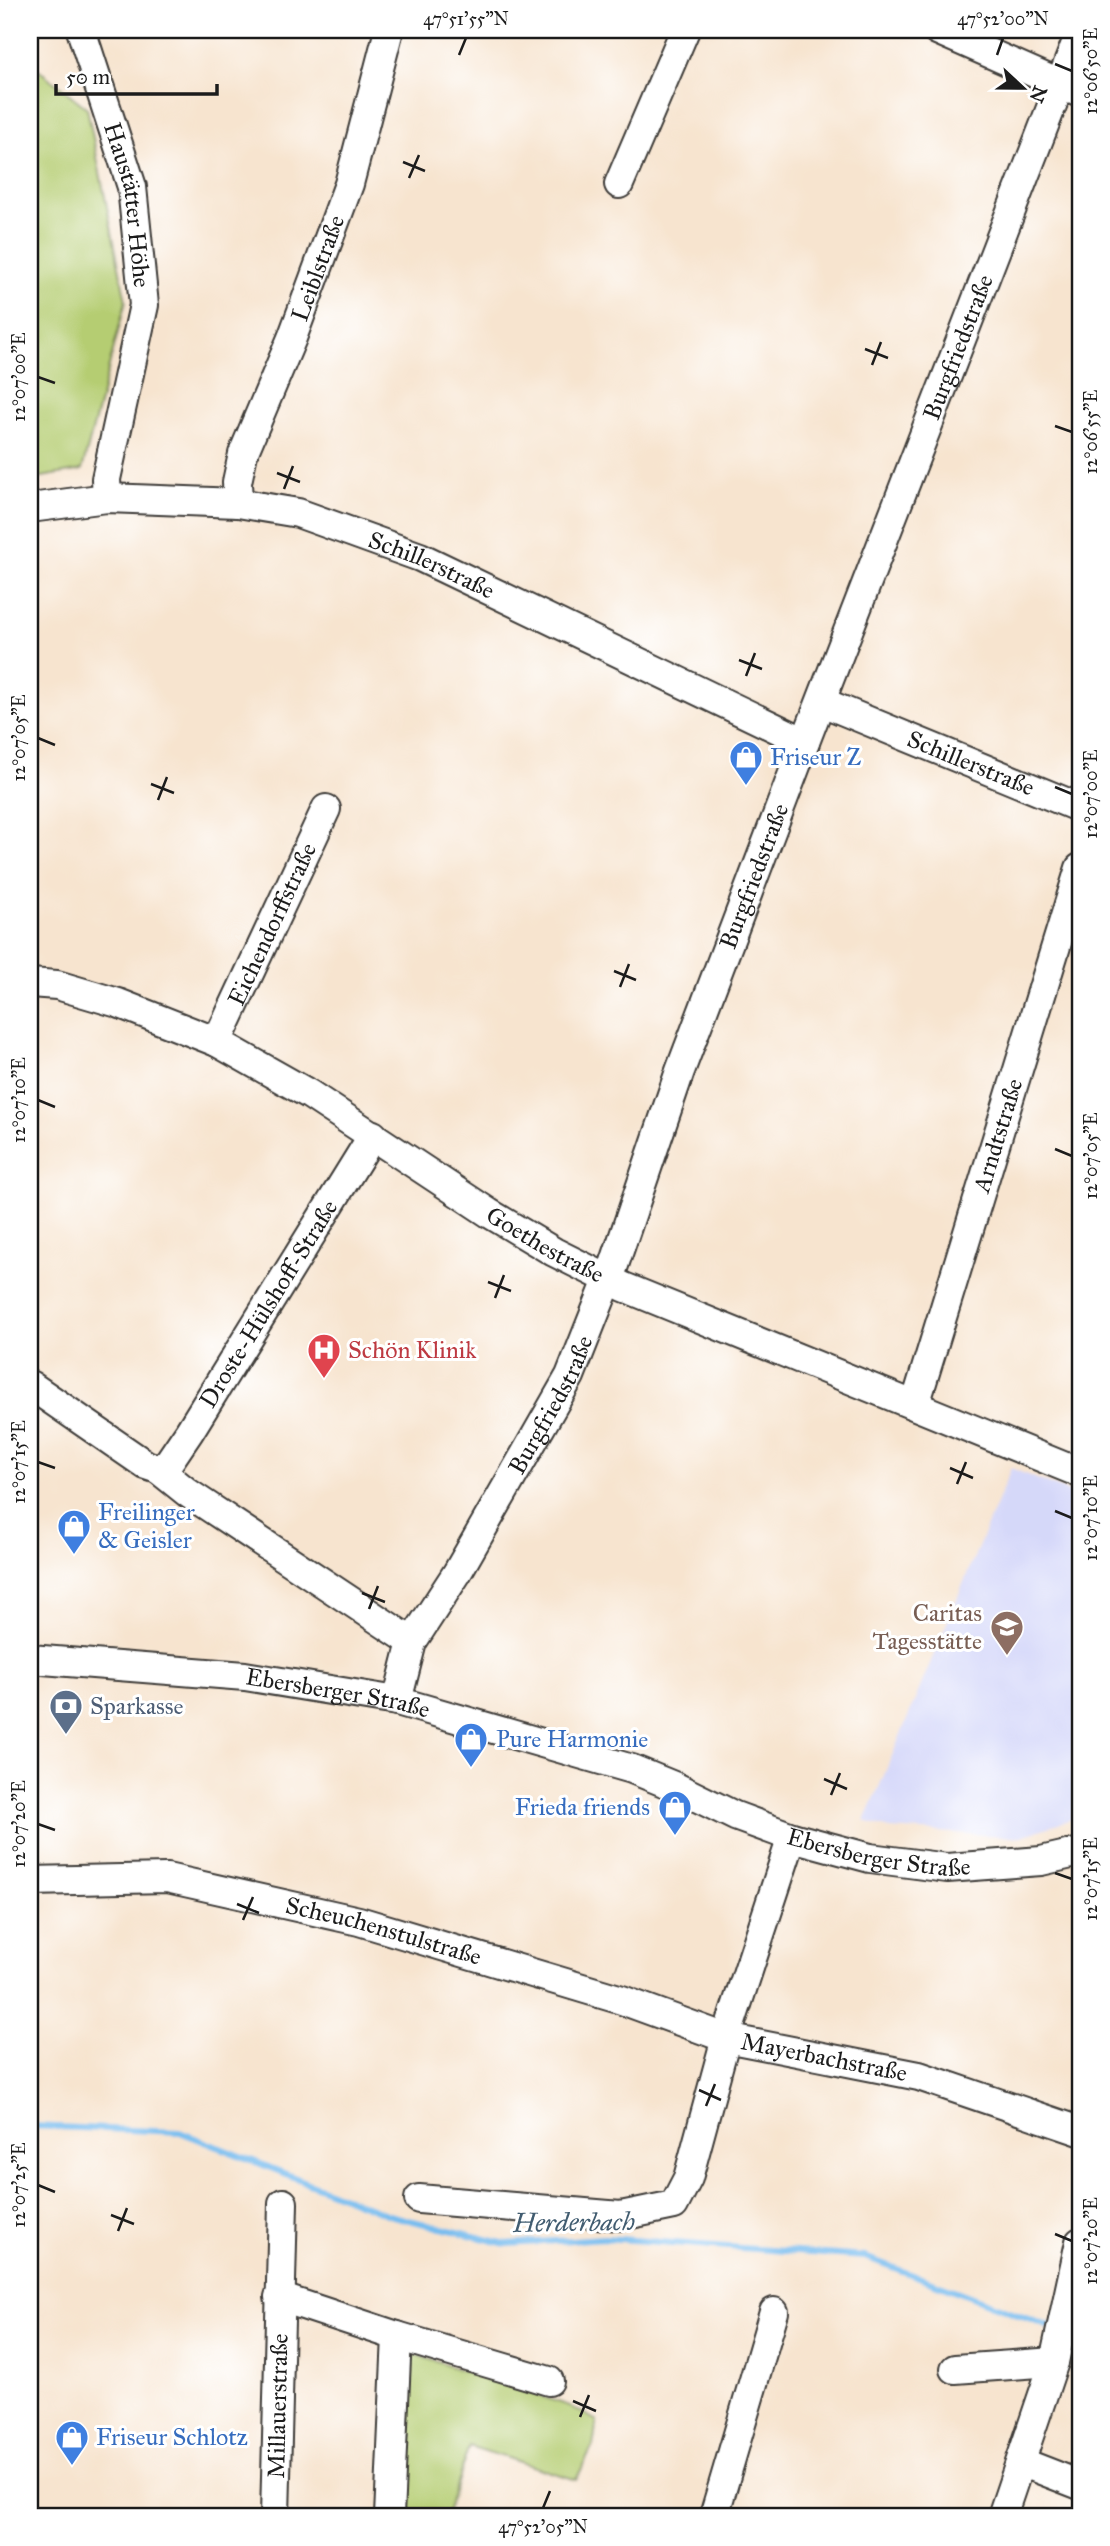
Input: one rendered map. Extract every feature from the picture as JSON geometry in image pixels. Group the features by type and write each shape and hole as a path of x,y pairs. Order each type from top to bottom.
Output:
{"street":[{"name":"Leiblstraße","path":"238,503 237,482 243,454 292,338 349,184 389,30"},
{"path":"619,184 685,30"},
{"path":"937,30 1070,89"},
{"name":"Haustätter Höhe","path":"85,32 132,187 144,305 106,479 107,498"},
{"name":"Burgfriedstraße","path":"397,1701 412,1643 457,1573 570,1376 608,1279 680,1071 916,452 1070,89 1080,33"},
{"name":"Schillerstraße","path":"30,508 107,498 238,503 298,513 420,557 805,742"},
{"name":"Schillerstraße","path":"822,702 1080,808"},
{"name":"Eichendorffstraße","path":"217,1042 326,808"},
{"name":"Arndtstraße","path":"915,1405 1080,868"},
{"name":"Goethestraße","path":"30,984 57,985 118,1003 217,1042 309,1094 489,1213 554,1252 608,1279 1080,1473"},
{"name":"Droste-Hülshoff-Straße","path":"158,1469 168,1463 189,1432 373,1135"},
{"path":"30,1385 412,1643"},
{"name":"Ebersberger Straße","path":"30,1659 245,1676 397,1701 632,1769 734,1816 792,1837 870,1858 947,1868 1041,1861 1080,1852"},
{"name":"Mayerbachstraße","path":"792,1837 726,2038 919,2076 1080,2132"},
{"name":"Scheuchenstulstraße","path":"30,1881 167,1878 333,1915 622,2000 726,2038"},
{"path":"419,2199 621,2216 674,2205 688,2178 726,2038"},
{"name":"Millauerstraße","path":"275,2516 283,2203"},
{"path":"1002,2516 1055,2360 1071,2302 1080,2242"},
{"name":"Millauerstraße","path":"279,2297 397,2336 549,2381"},
{"path":"713,2516 774,2312"},
{"path":"389,2516 397,2336"},
{"path":"955,2369 1055,2360"},
{"path":"1021,2462 1080,2485"}],"shaded area":[{"name":"Caritas Tagesstätte","path":"1011,1468 1080,1497 1080,1816 1019,1837 889,1829 865,1821"}],"green space":[{"path":"30,63 87,108 126,301 82,470 30,479"},
{"path":"410,2353 570,2406 597,2421 593,2446 576,2480 469,2446 446,2516 400,2516"}],"waterway":[{"name":"Herderbach","path":"30,2126 180,2132 389,2215 506,2244 605,2238 865,2257 1055,2328"},
{"name":"Herderbach","path":"1068,2333 1080,2338"}],"place":[{"name":"Friseur Z","path":"746,787"},
{"name":"Schön Klinik","path":"324,1380"},
{"name":"Freilinger & Geisler","path":"74,1556"},
{"name":"Caritas Tagesstätte","path":"1007,1657"},
{"name":"Sparkasse","path":"66,1736"},
{"name":"Pure Harmonie","path":"471,1769"},
{"name":"Frieda friends","path":"675,1837"},
{"name":"Friseur Schlotz","path":"72,2467"}]}
